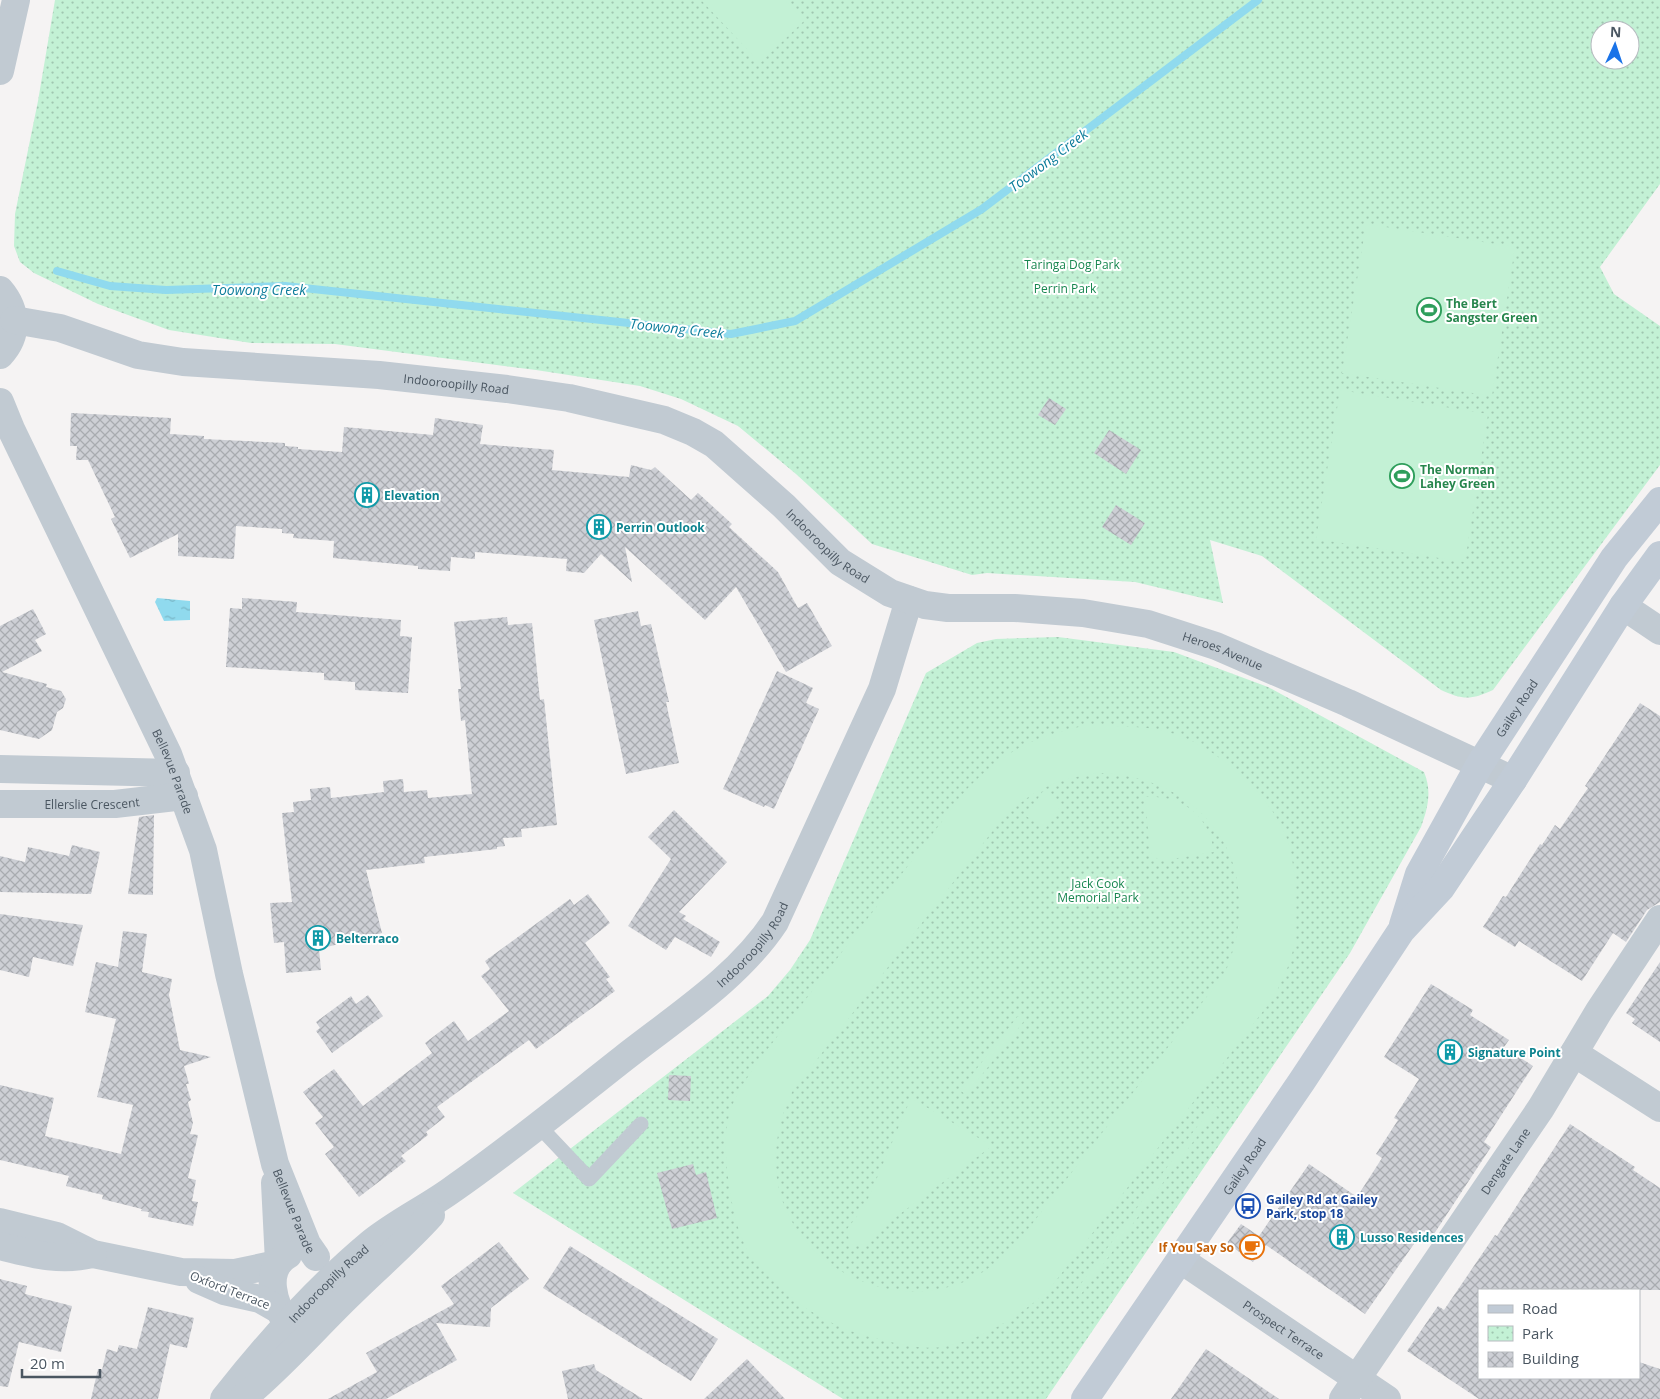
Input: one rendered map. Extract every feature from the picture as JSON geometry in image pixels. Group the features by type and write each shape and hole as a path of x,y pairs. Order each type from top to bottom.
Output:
{"main road":[{"name":"Gailey Road","path":"1401,931 1419,874 1480,764 1614,558 1660,501"},
{"name":"Gailey Road","path":"1085,1399 1181,1260 1401,931 1442,888 1623,606 1660,555"}],"street":[{"path":"0,71 16,0"},
{"path":"0,290 9,301 14,320 12,336 0,355"},
{"name":"Indooroopilly Road","path":"14,320 60,328 138,355 183,362 379,375 507,388 569,398 664,420 693,432 714,444 784,506 840,562 890,593 909,600 882,690 775,922 761,944 721,982 538,1125 454,1189 372,1242 283,1317 224,1399"},
{"name":"Bellevue Parade","path":"0,402 15,438 180,785 203,850 231,982 275,1164 307,1244 316,1256"},
{"name":"Heroes Avenue","path":"909,600 948,608 1015,608 1083,613 1148,624 1216,646 1348,703 1513,780"},
{"path":"1623,606 1660,631"},
{"path":"0,769 180,785"},
{"name":"Ellerslie Crescent","path":"0,804 115,804 180,785"},
{"name":"Dengate Lane","path":"1350,1389 1536,1115 1599,1010 1660,919"},
{"path":"1574,1053 1660,1108"},
{"name":"Bellevue Parade","path":"275,1164 278,1263 273,1282 283,1317"},
{"name":"Indooroopilly Road","path":"242,1399 280,1366 332,1311 410,1238 454,1189"},
{"name":"Oxford Terrace","path":"0,1222 57,1236 93,1254 181,1272 235,1274 278,1263 291,1254 316,1256"},
{"name":"Oxford Terrace","path":"0,1246 53,1258 75,1258 93,1254"},
{"path":"283,1317 332,1311 341,1269 316,1256"},
{"name":"Prospect Terrace","path":"1181,1260 1350,1389 1387,1399"},
{"name":"Oxford Terrace","path":"181,1272 224,1291 264,1301 283,1317"}],"lane":[{"path":"538,1125 588,1179 641,1124"}],"green space":[{"name":"Perrin Park","path":"55,0 1660,0 1660,184 1600,267 1614,294 1660,326 1660,465 1493,690 1479,696 1467,698 1455,696 1441,690 1262,556 1210,540 1223,603 1135,582 987,573 972,575 872,544 796,474 738,426 681,399 640,386 536,370 335,344 251,343 169,330 98,304 34,273 20,262 14,246 15,214 38,101"},
{"path":"701,0 785,0 804,21 760,63"},
{"name":"The Bert Sangster Green","path":"1366,224 1515,247 1492,396 1342,373"},
{"name":"The Norman Lahey Green","path":"1340,390 1488,414 1465,562 1316,539"},
{"name":"Jack Cook Memorial Park","path":"1058,637 1174,652 1268,687 1424,772 1428,786 1426,813 1421,827 1350,953 1046,1399 843,1399 513,1193 768,996 790,970 810,940 926,673 977,643 996,639"},
{"path":"1083,726 1111,726 1139,727 1166,731 1179,735 1207,749 1222,759 1250,784 1274,814 1283,829 1291,852 1296,898 1293,952 1274,997 1048,1291 1024,1310 999,1326 957,1344 925,1348 908,1346 858,1333 827,1320 798,1302 772,1280 748,1252 734,1214 727,1169 726,1134 733,1103 757,1063 966,790 993,766 1019,748 1048,735","holes":["1101,773 1140,779 1173,792 1200,812 1221,837 1234,866 1239,900 1237,935 1225,973 1019,1241 985,1271 961,1283 925,1291 890,1289 856,1279 826,1261 802,1237 785,1207 776,1173 779,1129 792,1092 998,824 1009,813 1044,788 1070,778"]},
{"path":"1043,791 1062,804 1045,829 1026,816"},
{"path":"1145,797 1171,800 1192,810 1206,828 1214,852 1160,861 1150,853"},
{"path":"1018,1016 1024,1021 966,1095 960,1090"},
{"path":"911,1098 992,1146 885,1225 868,1244 850,1245 847,1229 865,1206"},
{"path":"1213,1105 1218,1108 1079,1297 1074,1293"}],"water":[{"path":"157,598 190,601 190,620 164,621 155,602"}],"building":[{"path":"1049,398 1066,409 1055,425 1038,415"},
{"path":"71,413 171,418 170,434 204,436 204,439 285,443 285,446 298,447 298,449 342,452 344,427 433,435 435,418 483,425 480,444 554,450 552,470 629,477 631,465 651,470 655,467 691,500 698,493 732,524 729,527 778,572 798,608 807,603 832,646 786,672 736,587 705,620 625,547 632,582 601,554 584,573 566,571 567,559 475,552 475,559 451,557 450,571 418,569 418,566 333,558 334,541 293,538 294,534 282,533 282,529 236,526 234,559 178,556 178,534 130,558 111,519 115,517 88,460 76,460 77,446 70,446"},
{"path":"1109,430 1141,450 1126,474 1094,453"},
{"path":"1116,505 1145,523 1131,545 1102,527"},
{"path":"242,598 297,602 296,612 401,620 400,636 412,637 408,693 355,690 355,682 324,680 324,673 226,667 230,608 242,609"},
{"path":"33,609 46,634 35,640 42,651 2,672 47,684 46,687 61,691 66,699 63,708 57,712 52,730 39,739 0,730 0,626"},
{"path":"638,611 641,626 651,624 669,702 666,702 679,763 626,774 594,620"},
{"path":"507,617 508,625 532,623 540,700 544,699 557,825 521,829 522,837 503,838 505,846 497,847 497,849 424,857 425,863 366,870 382,933 319,949 321,970 286,973 284,942 274,943 270,903 292,902 282,813 294,812 293,802 311,800 310,789 330,787 331,798 384,792 383,781 403,779 404,792 427,790 428,798 472,794 465,720 461,721 458,689 461,689 454,622"},
{"path":"777,671 813,688 806,703 819,709 774,809 765,805 764,807 723,789"},
{"path":"1640,703 1660,716 1660,902 1647,910 1626,942 1613,933 1582,981 1519,941 1515,947 1483,927 1503,896 1506,897 1540,844 1542,845 1555,825 1560,829 1588,788 1585,786"},
{"path":"674,810 727,862 679,912 686,916 683,919 720,942 711,957 675,937 666,950 628,926 671,859 648,837"},
{"path":"154,815 153,895 128,894 139,817"},
{"path":"72,845 100,852 91,894 0,892 0,856 25,862 28,847 69,856"},
{"path":"588,894 610,923 585,943 610,977 606,979 615,991 536,1049 529,1040 437,1107 445,1117 426,1132 428,1135 401,1156 406,1161 359,1197 325,1154 334,1147 315,1123 323,1117 303,1092 334,1069 363,1106 432,1053 425,1043 454,1021 468,1041 509,1011 481,976 490,969 485,961 570,899 574,905"},
{"path":"0,914 83,925 73,966 33,957 29,977 0,970"},
{"path":"123,931 147,934 142,972 172,979 169,995 180,1050 211,1057 184,1066 189,1084 186,1084 191,1100 188,1102 193,1123 190,1134 198,1135 188,1178 196,1180 192,1201 198,1202 193,1226 148,1217 149,1212 141,1211 142,1209 102,1199 103,1195 66,1186 69,1176 0,1160 0,1085 54,1098 45,1136 121,1154 133,1105 97,1097 116,1019 85,1012 96,962 118,967"},
{"path":"1660,962 1660,1042 1632,1023 1635,1019 1626,1013"},
{"path":"1431,984 1473,1010 1470,1015 1509,1040 1504,1047 1533,1066 1484,1142 1491,1147 1432,1237 1423,1231 1365,1314 1266,1245 1253,1262 1227,1243 1241,1224 1259,1236 1309,1164 1357,1197 1382,1158 1376,1154 1398,1120 1394,1118 1419,1079 1384,1057"},
{"path":"368,995 383,1016 332,1053 316,1031 320,1028 316,1022 351,996 356,1004"},
{"path":"669,1075 691,1076 690,1101 668,1100"},
{"path":"1570,1124 1635,1167 1633,1170 1660,1188 1660,1290 1478,1289 1478,1379 1640,1379 1640,1362 1660,1369 1660,1399 1479,1399 1407,1351 1438,1306 1444,1310 1495,1235 1497,1236"},
{"path":"693,1164 696,1175 706,1172 717,1218 672,1229 657,1173"},
{"path":"499,1242 529,1279 491,1308 490,1327 436,1323 457,1360 386,1399 328,1399 377,1372 366,1353 454,1304 441,1286"},
{"path":"570,1246 718,1339 691,1381 543,1288"},
{"path":"0,1279 27,1286 25,1294 72,1306 61,1352 19,1342 8,1387 0,1386"},
{"path":"148,1307 194,1318 187,1348 170,1344 158,1399 91,1399 98,1369 102,1370 107,1349 117,1352 119,1345 137,1349"},
{"path":"1206,1349 1279,1399 1171,1399"},
{"path":"747,1359 785,1399 704,1399"},
{"path":"594,1364 596,1370 643,1399 568,1399 562,1371"}],"waterway":[{"name":"Toowong Creek","path":"57,271 110,286 166,290 285,286 731,334 795,321 982,209 1258,0"}],"place":[{"name":"The Bert Sangster Green","path":"1429,310"},
{"name":"The Norman Lahey Green","path":"1402,476"},
{"name":"Elevation","path":"367,495"},
{"name":"Perrin Outlook","path":"599,527"},
{"name":"Belterraco","path":"318,938"},
{"name":"Signature Point","path":"1450,1052"},
{"name":"Gailey Rd at Gailey Park, stop 18","path":"1248,1206"},
{"name":"Lusso Residences","path":"1342,1237"},
{"name":"If You Say So","path":"1252,1247"}],"park label":[{"name":"Taringa Dog Park","path":"1072,264"}]}
